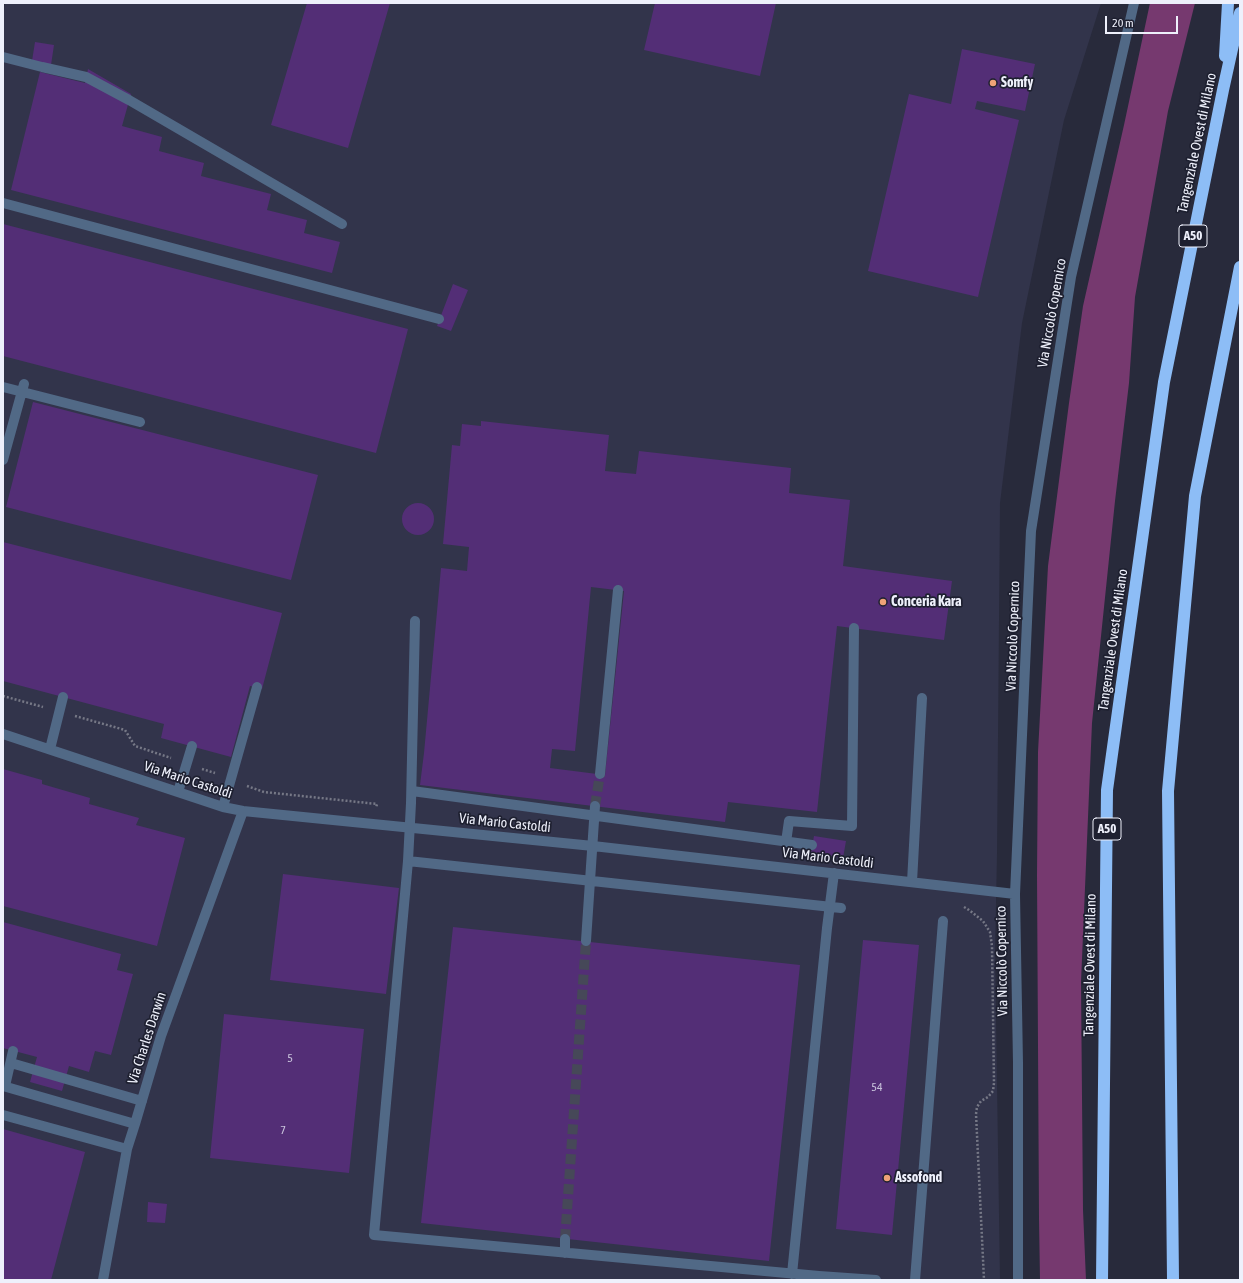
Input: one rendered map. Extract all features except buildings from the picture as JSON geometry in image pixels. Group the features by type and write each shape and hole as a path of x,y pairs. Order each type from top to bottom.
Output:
{"highway":[{"path":"1222,90 1228,3"},
{"name":"Tangenziale Ovest di Milano","path":"1102,1280 1107,790 1164,382 1222,90 1240,14"},
{"path":"1173,1280 1168,791 1195,496 1240,267"}],"street":[{"name":"Via Niccolò Copernico","path":"1018,1280 1018,1063 1015,894 1031,531 1071,277 1134,3"},
{"path":"3,57 86,77 129,100 342,224"},
{"path":"3,203 439,319"},
{"path":"3,387 23,388 140,422"},
{"path":"3,460 23,388"},
{"path":"600,774 618,590"},
{"path":"415,621 412,791 408,861 374,1235 792,1274 876,1280"},
{"path":"786,842 789,821 852,826 854,628"},
{"path":"223,807 257,687"},
{"path":"50,749 63,697"},
{"path":"912,882 922,698"},
{"name":"Via Mario Castoldi","path":"3,734 223,807 243,811 593,846 1015,894"},
{"path":"178,792 192,746"},
{"path":"412,791 595,811 812,845"},
{"name":"Via Charles Darwin","path":"103,1280 127,1149 161,1036 243,811"},
{"path":"586,941 595,811"},
{"path":"408,861 841,908"},
{"path":"792,1274 834,873"},
{"path":"914,1280 944,921"},
{"path":"13,1051 4,1086 135,1124"},
{"path":"11,1063 142,1101"},
{"path":"3,1115 127,1149"},
{"path":"565,1239 565,1253"}],"shaded area":[{"path":"5,3 1101,3 1064,120 1022,323 1000,503 995,952 1000,1280 3,1280 3,17"},
{"path":"1150,3 1195,3 1168,111 1135,297 1129,383 1092,723 1081,982 1083,1210 1086,1280 1040,1280 1037,875 1038,752 1048,566 1083,306"}],"tunnel":[{"path":"595,806 600,774"},
{"path":"565,1239 586,941"}],"place":[{"name":"Somfy","path":"993,83"},
{"name":"Conceria Kara","path":"883,602"},
{"name":"Assofond","path":"887,1178"}]}
